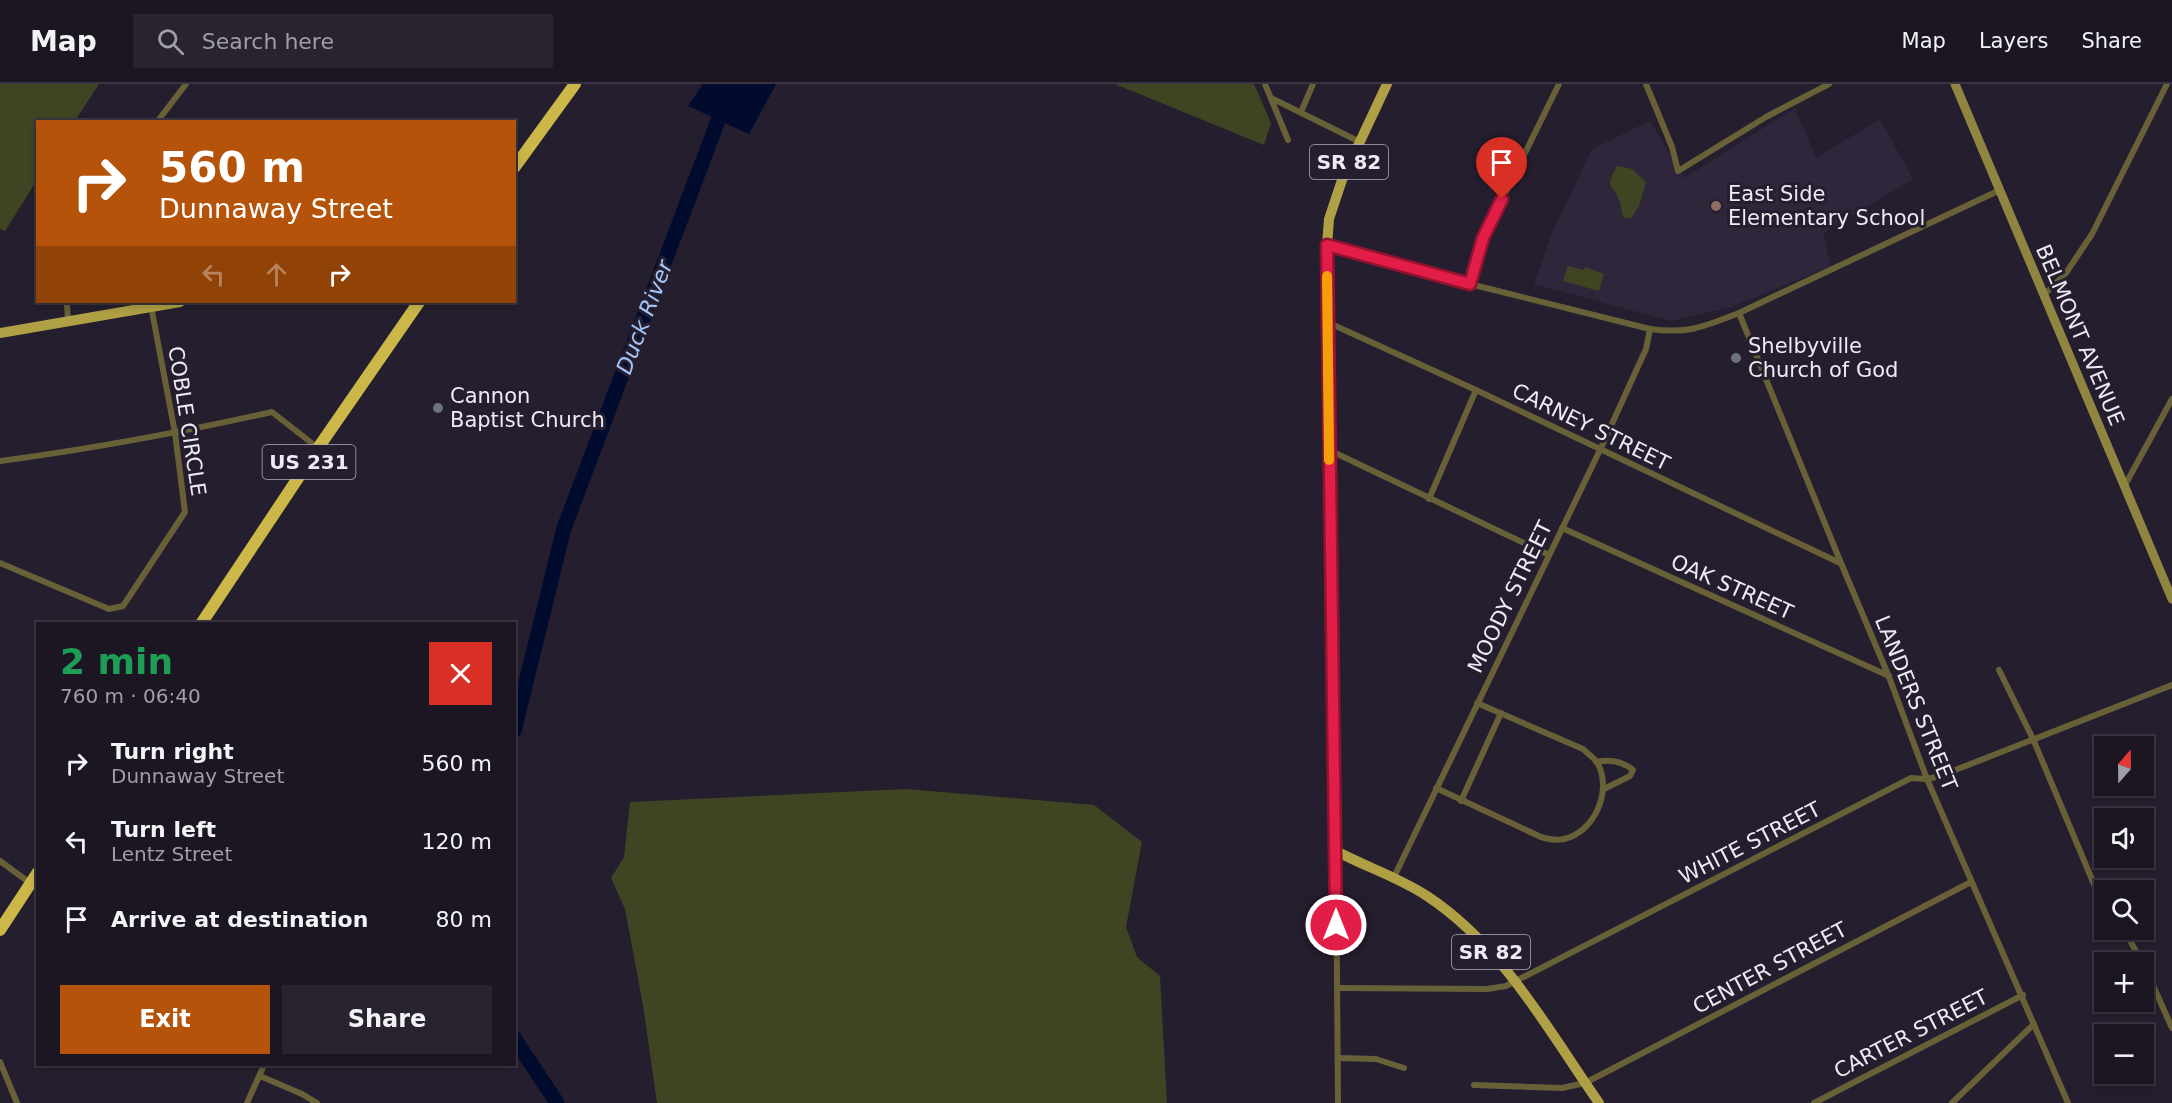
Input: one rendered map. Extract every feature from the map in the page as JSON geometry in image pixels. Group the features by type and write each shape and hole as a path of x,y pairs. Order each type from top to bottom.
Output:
{"highway":[{"path":"516,165 575,84"},
{"name":"US 231","path":"202,622 418,303"},
{"path":"0,930 36,875"}],"main road":[{"name":"SR 82","path":"1387,84 1359,141 1336,196 1329,219 1327,245 1336,851 1394,877 1425,895 1464,925 1499,960 1515,981 1599,1103"},
{"name":"BELMONT AVENUE","path":"1955,84 2172,599"},
{"path":"0,333 173,303"}],"street":[{"path":"159,120 186,84"},
{"path":"1264,84 1288,140"},
{"path":"1301,112 1313,84"},
{"path":"1470,284 1483,238 1559,84"},
{"path":"1646,84 1672,147 1678,171 1766,117 1829,84"},
{"path":"2044,295 2066,273 2092,234 2167,84"},
{"path":"1271,98 1359,141"},
{"path":"1327,245 1650,329 1687,331 1739,313 2000,190"},
{"path":"68,303 68,320"},
{"name":"COBLE CIRCLE","path":"0,563 109,609 123,606 185,512 175,433 151,306"},
{"name":"LANDERS STREET","path":"1739,313 1840,563 1889,677 1927,779 2068,1103"},
{"name":"CARNEY STREET","path":"1327,322 1476,390 1840,563"},
{"name":"MOODY STREET","path":"1394,877 1599,450 1646,349 1650,329"},
{"path":"1429,499 1476,390"},
{"path":"2124,488 2172,399"},
{"path":"0,461 71,452 272,412 318,448"},
{"path":"1329,450 1548,555"},
{"name":"OAK STREET","path":"1562,528 1889,677"},
{"path":"1999,670 2033,739 2094,884"},
{"name":"WHITE STREET","path":"1337,988 1487,989 1506,986 1911,778 1927,779 1940,776 2172,685"},
{"path":"1436,788 1540,837 1563,839 1583,830 1597,811 1604,789 1603,780 1596,762 1583,749 1477,703"},
{"path":"1461,801 1501,713"},
{"path":"1596,762 1608,759 1633,770 1630,776 1604,789"},
{"path":"1336,851 1338,1103"},
{"path":"0,861 30,883"},
{"name":"CENTER STREET","path":"1474,1085 1562,1088 1585,1083 1971,882"},
{"path":"2154,988 2172,1028"},
{"name":"CARTER STREET","path":"1814,1103 2022,995"},
{"path":"1952,1103 2034,1024"},
{"path":"1338,1058 1376,1059 1404,1068"},
{"path":"0,1062 17,1103"},
{"path":"247,1103 264,1066"},
{"path":"260,1076 317,1103"}],"shaded area":[{"name":"East Side Elementary School","path":"1795,108 1816,158 1880,119 1913,179 1823,233 1831,266 1731,307 1671,321 1534,284 1552,233 1592,149 1650,121 1684,178"}],"green space":[{"path":"0,84 99,84 76,120 36,120 36,182 5,231 0,229"},
{"path":"1115,84 1254,84 1271,123 1264,145"},
{"path":"1617,166 1632,169 1646,182 1639,206 1631,218 1624,218 1618,196 1610,183"},
{"path":"1568,266 1584,270 1585,267 1604,274 1599,291 1563,281"},
{"path":"906,789 1094,805 1142,842 1126,927 1137,957 1160,976 1167,1103 657,1103 643,1005 625,909 611,878 624,857 630,802"}],"water":[{"path":"703,84 776,84 749,134 688,106"}],"waterway":[{"name":"Duck River","path":"516,723 564,528 719,118 743,84"},
{"name":"Duck River","path":"516,1041 557,1103"}],"slow traffic":[{"path":"1327,276 1329,460"}],"place":[{"name":"East Side Elementary School","path":"1716,206"},
{"name":"Shelbyville Church of God","path":"1736,358"},
{"name":"Cannon Baptist Church","path":"438,408"}],"route":[{"path":"1336,925 1327,245 1470,284 1483,238 1502,199"}]}
